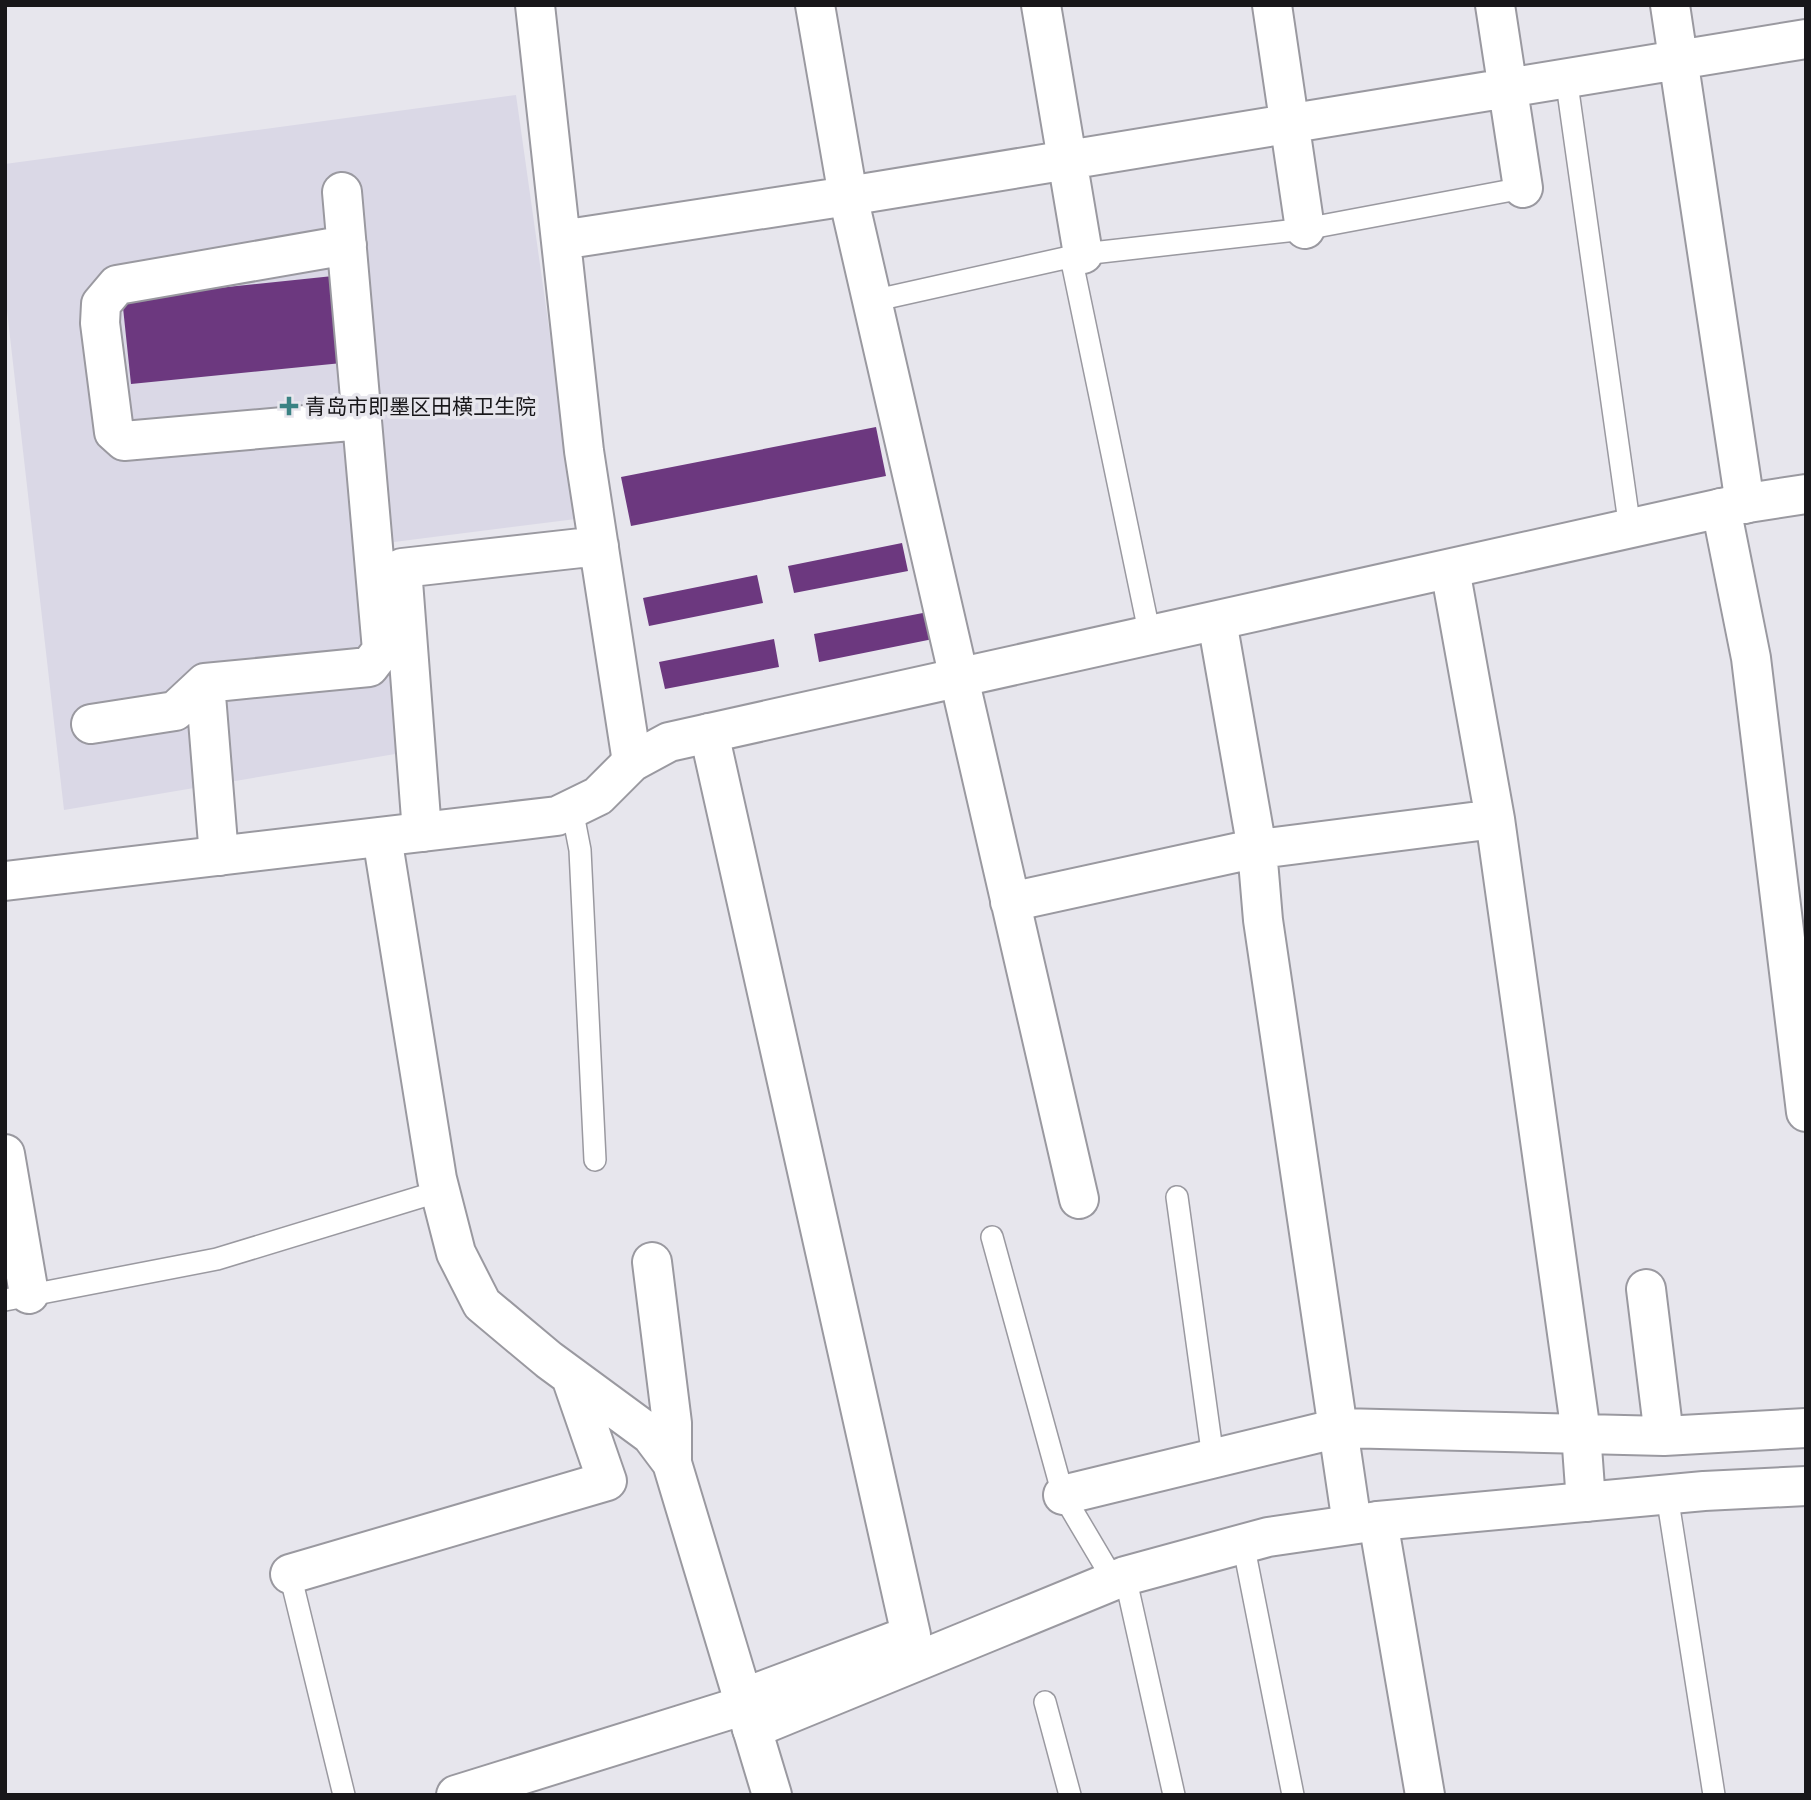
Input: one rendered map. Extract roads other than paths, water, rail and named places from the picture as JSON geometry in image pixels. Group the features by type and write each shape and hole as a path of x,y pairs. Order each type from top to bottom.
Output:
{"street":[{"path":"535,5 584,451 632,762"},
{"path":"815,5 848,197 1079,1199"},
{"path":"1041,5 1067,160 1077,255"},
{"path":"1272,5 1305,229"},
{"path":"1495,5 1523,188"},
{"path":"1670,5 1751,658 1791,860 1806,1112"},
{"path":"561,240 848,197 1806,39"},
{"path":"91,724 175,711 205,683 369,667 383,650 342,191"},
{"path":"347,246 117,285 101,304 100,323 114,432 124,441 362,420"},
{"path":"5,881 557,816 598,796 632,762 669,742 1733,506 1806,494"},
{"path":"422,832 402,568 599,546"},
{"path":"1450,569 1495,819 1584,1466"},
{"path":"1217,621 1257,849 1263,920 1346,1476 1365,1522 1425,1795"},
{"path":"205,683 219,856"},
{"path":"709,733 911,1635 747,1711"},
{"path":"1010,902 1257,849 1495,819"},
{"path":"383,836 440,1191 456,1253 482,1304 571,1377 651,1435 672,1463"},
{"path":"5,1154 17,1297"},
{"path":"652,1262 672,1423 672,1463 772,1795"},
{"path":"1646,1289 1664,1436"},
{"path":"290,1574 607,1481 571,1377"},
{"path":"1063,1494 1339,1428 1584,1466 1667,1494 1806,1486"},
{"path":"456,1795 747,1711 1113,1572 1243,1543 1365,1522 1584,1466 1664,1436 1806,1428"}],"lane":[{"path":"1566,77 1630,529"},
{"path":"872,301 1077,255 1305,229 1523,188"},
{"path":"1077,255 1150,636"},
{"path":"572,809 580,850 595,1160"},
{"path":"17,1297 217,1259 440,1191"},
{"path":"1177,1197 1213,1458"},
{"path":"992,1237 1063,1494 1113,1572 1174,1795"},
{"path":"1667,1494 1714,1795"},
{"path":"1243,1543 1293,1795"},
{"path":"290,1574 344,1795"},
{"path":"1045,1702 1070,1795"}],"place":[{"name":"青岛市即墨区田横卫生院","path":"289,406"}]}
